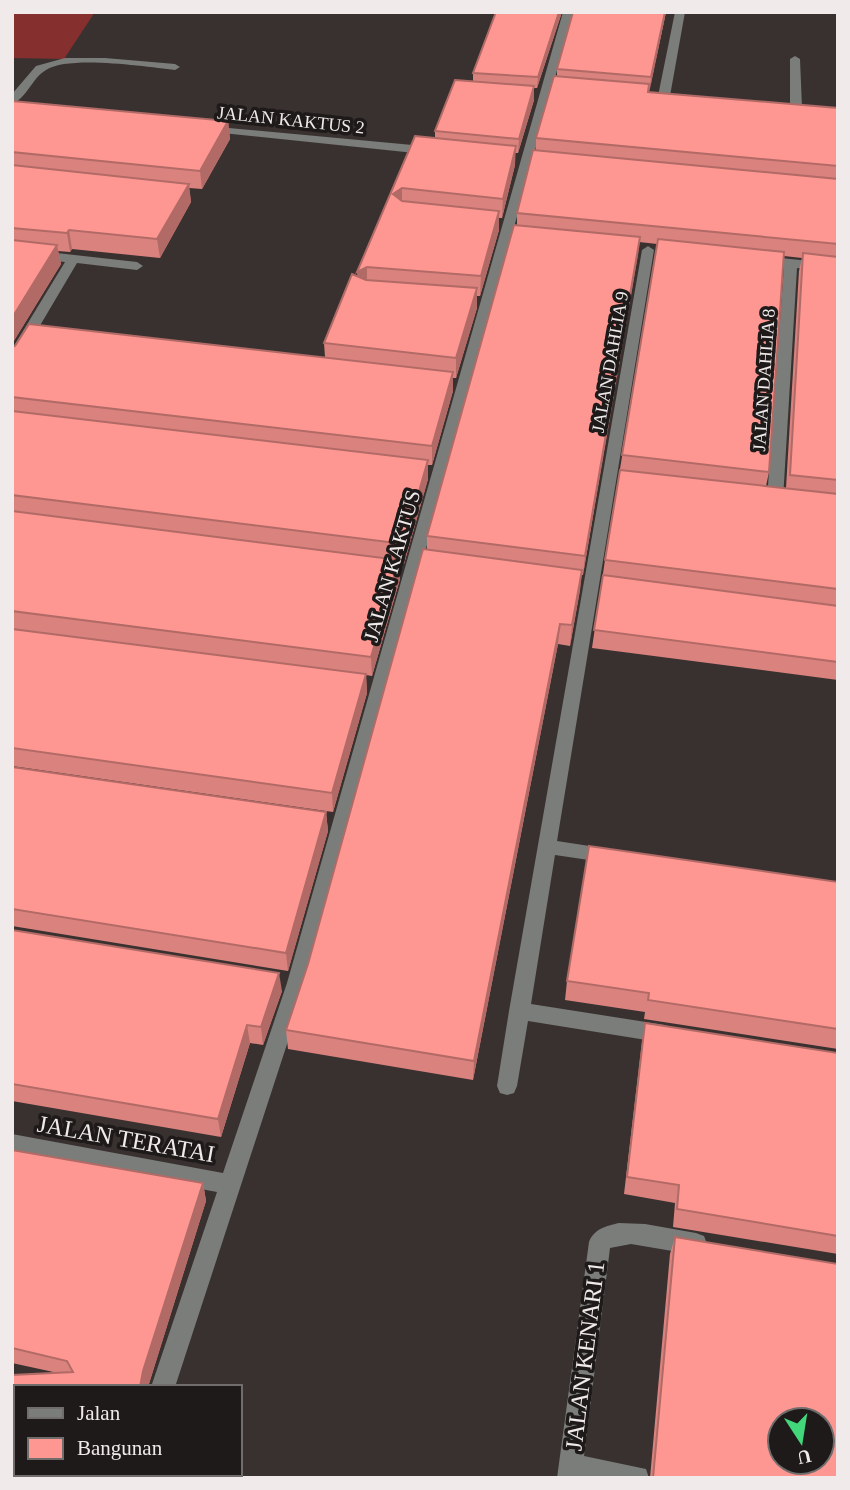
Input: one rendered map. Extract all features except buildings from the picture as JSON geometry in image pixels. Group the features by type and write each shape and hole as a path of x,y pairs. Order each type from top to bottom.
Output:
{"street":[{"name":"JALAN KAKTUS","path":"164,1385 231,1185 373,685 414,567 433,472 480,302 507,231 568,12"},
{"path":"664,96 680,12"},
{"path":"12,102 42,66 75,59 175,67"},
{"path":"782,106 801,107 795,59"},
{"path":"532,94 561,87"},
{"path":"651,95 677,97"},
{"path":"12,110 26,111"},
{"name":"JALAN KAKTUS 2","path":"191,128 450,153"},
{"name":"JALAN DAHLIA 9","path":"507,1086 591,585 616,481 648,250"},
{"path":"12,252 137,266"},
{"path":"12,361 34,336 73,259"},
{"path":"752,259 838,268"},
{"name":"JALAN DAHLIA 8","path":"774,499 791,263"},
{"path":"547,847 630,859"},
{"path":"519,1011 678,1036"},
{"name":"JALAN TERATAI","path":"12,1144 231,1185"},
{"name":"JALAN KENARI 1","path":"570,1472 600,1242 605,1236 623,1232 717,1248"},
{"path":"570,1472 637,1478"}],"shaded area":[{"path":"12,12 95,12 64,59 12,58"}]}
